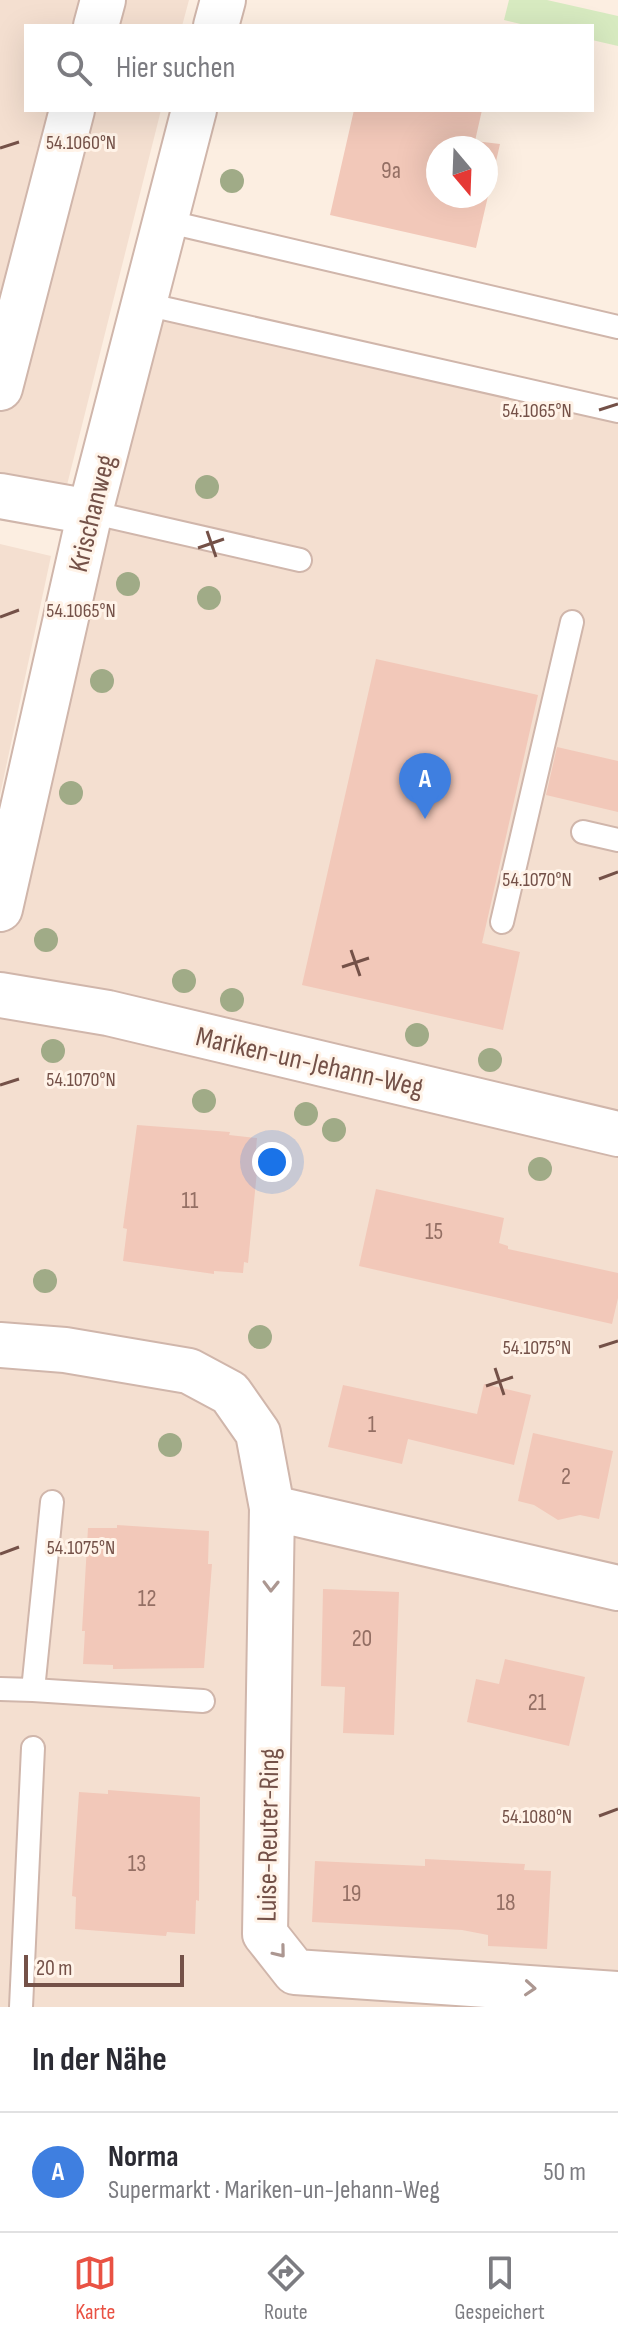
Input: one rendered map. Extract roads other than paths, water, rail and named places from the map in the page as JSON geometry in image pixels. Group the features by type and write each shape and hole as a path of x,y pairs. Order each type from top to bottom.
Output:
{"street":[{"path":"97,24 103,0"},
{"path":"217,24 223,0"},
{"path":"0,388 71,112"},
{"name":"Krischanweg","path":"0,909 90,512 193,112"},
{"path":"0,496 90,512"},
{"name":"Mariken-un-Jehann-Weg","path":"0,995 108,1013 618,1134"},
{"name":"Luise-Reuter-Ring","path":"0,1345 65,1350 189,1371 230,1393 258,1433 272,1508 265,1934 295,1972 618,1994"},
{"path":"272,1508 618,1588"}],"lane":[{"path":"165,221 618,327"},
{"path":"145,304 618,411"},
{"path":"90,512 300,560"},
{"path":"502,922 572,622"},
{"path":"583,832 618,840"},
{"path":"33,1690 52,1502"},
{"path":"0,1689 203,1701"},
{"path":"21,2007 33,1748"}],"place":[{"name":"Norma","path":"425,819"}]}
